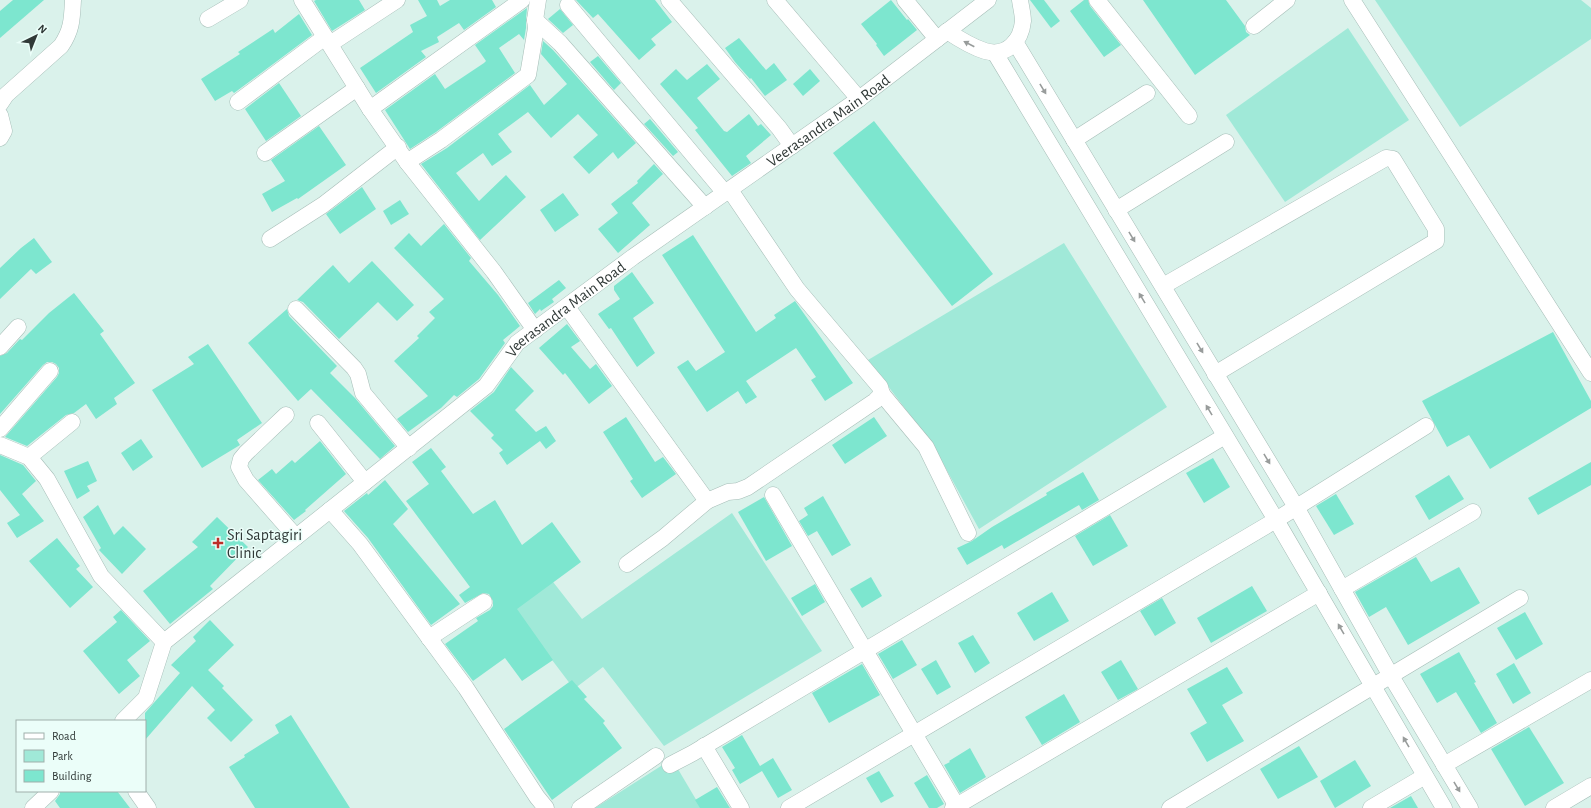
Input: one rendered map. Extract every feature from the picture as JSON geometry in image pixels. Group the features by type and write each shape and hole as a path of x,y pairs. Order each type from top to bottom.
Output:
{"street":[{"path":"0,104 6,95 61,46 71,27 73,0"},
{"path":"208,19 240,0"},
{"path":"302,0 370,109 398,147 407,162 494,272 535,330"},
{"path":"238,102 327,41 397,0"},
{"path":"370,109 522,0"},
{"path":"407,162 441,140 528,74 536,28 535,20 538,0"},
{"path":"669,0 779,128 792,146"},
{"path":"775,0 859,99"},
{"path":"905,0 942,35 986,51 995,52 1003,52 1015,42 1019,36 1023,22 1020,0"},
{"name":"Veerasandra Main Road","path":"164,642 486,386 517,343 633,257 859,99 988,0"},
{"path":"1097,0 1189,116"},
{"path":"1254,26 1287,0"},
{"path":"1352,0 1591,373"},
{"path":"568,5 727,191 797,289 880,386 882,394 926,447 968,533"},
{"path":"535,20 560,43 705,207"},
{"path":"1015,42 1296,507 1392,676 1470,808"},
{"path":"995,52 1276,520 1444,808"},
{"path":"265,153 357,88"},
{"path":"1047,139 1070,134 1147,93"},
{"path":"0,115 4,131 0,138"},
{"path":"1116,210 1226,142"},
{"path":"270,239 323,205 398,147"},
{"path":"1163,286 1386,158 1393,159 1436,229 1436,241 1215,374"},
{"path":"567,307 707,501"},
{"path":"296,309 354,368 358,374 363,393 409,448"},
{"path":"0,347 18,327"},
{"path":"0,429 50,371"},
{"path":"627,564 674,529 707,501 728,492 738,491 748,487 875,401 882,394"},
{"path":"286,415 246,452 241,459 239,466 246,480 296,537"},
{"path":"28,457 72,422"},
{"path":"318,423 365,482"},
{"path":"789,808 1276,520 1426,426"},
{"path":"670,765 865,651 1225,436"},
{"path":"0,445 28,457 47,478 101,576 164,642 146,698 124,720"},
{"path":"773,495 914,733 956,807 1319,593"},
{"path":"330,510 360,544 466,688 537,797 546,808"},
{"path":"1342,589 1473,512"},
{"path":"1170,808 1520,598"},
{"path":"429,638 484,602"},
{"path":"1444,765 1591,680"},
{"path":"704,746 741,808"},
{"path":"580,808 656,756"},
{"path":"1371,808 1425,776"},
{"path":"1554,808 1591,786"},
{"path":"33,808 50,792"},
{"path":"137,792 148,808"}],"green space":[{"path":"1375,0 1581,0 1591,8 1591,39 1460,127"},
{"path":"1348,28 1409,120 1285,202 1226,115"},
{"path":"1064,243 1167,407 979,529 933,445 868,360"},
{"path":"732,513 822,651 664,746 603,667 574,689 512,607 550,578 582,619"},
{"path":"672,759 701,808 595,808"}],"building":[{"path":"13,0 44,0 0,38 0,11"},
{"path":"359,0 365,10 332,31 314,1"},
{"path":"418,0 437,0 440,6 450,0 492,0 496,7 464,30 459,23 437,37 439,42 421,51 426,57 376,93 360,68 413,32 410,25 427,16"},
{"path":"576,0 655,0 672,22 651,39 656,45 639,60 598,14 593,18"},
{"path":"891,0 917,30 884,56 876,45 877,44 861,24"},
{"path":"1030,0 1044,0 1060,21 1051,28"},
{"path":"1084,0 1088,0 1090,6 1121,45 1104,57 1070,11"},
{"path":"1143,0 1226,0 1245,26 1246,32 1250,35 1195,75"},
{"path":"527,8 524,40 519,34 499,48 515,73 436,132 410,149 385,110 435,74 445,89 484,63 486,61 475,45"},
{"path":"560,9 573,25 563,33 548,19"},
{"path":"299,14 312,35 234,93 232,91 215,101 201,79 240,54 238,52 273,29 275,33"},
{"path":"739,38 766,70 774,63 787,80 765,96 751,78 750,79 735,62 725,48"},
{"path":"543,41 553,50 636,143 618,159 613,152 589,174 573,157 598,135 578,114 551,138 528,112 498,134 512,152 492,166 483,153 456,173 479,201 506,175 526,197 480,240 421,164 447,148 530,85 544,105 567,84 541,54"},
{"path":"598,56 621,83 614,90 590,62"},
{"path":"707,64 720,79 697,98 724,131 727,132 749,114 758,126 761,124 771,135 746,156 751,163 732,176 695,130 698,128 660,84 676,69 687,80"},
{"path":"810,69 820,81 803,96 793,84"},
{"path":"279,83 301,116 266,141 245,109"},
{"path":"650,119 678,152 673,156 644,124"},
{"path":"874,121 993,274 952,306 833,153"},
{"path":"319,126 346,165 298,199 297,198 272,212 262,194 285,181 271,160"},
{"path":"654,164 663,174 632,203 650,225 618,253 598,229 618,213 611,204 638,183 637,181"},
{"path":"362,187 376,209 340,234 326,214"},
{"path":"563,193 579,215 555,232 540,210"},
{"path":"400,200 409,214 391,225 383,211"},
{"path":"444,224 471,258 469,261 498,295 520,326 503,340 505,343 479,379 457,397 454,395 441,408 408,432 397,419 428,396 394,361 419,338 417,336 435,318 429,312 444,299 394,248 409,233 421,246"},
{"path":"693,235 756,332 776,318 774,315 795,301 853,383 825,401 811,380 816,377 796,348 746,381 757,397 746,404 738,391 707,412 677,367 688,360 696,371 725,352 662,255"},
{"path":"34,238 52,262 36,274 31,269 0,299 0,268"},
{"path":"372,261 414,305 397,321 378,302 339,339 303,302 297,300 333,265 349,283"},
{"path":"632,272 654,303 633,318 655,353 637,367 611,328 609,329 598,314 620,299 614,290 614,286"},
{"path":"559,280 566,288 552,299 554,302 541,311 540,309 535,314 528,303"},
{"path":"74,293 104,331 100,334 135,383 114,398 117,404 96,419 86,404 74,413 66,415 27,446 5,437 57,377 59,368 52,362 47,362 43,365 0,414 0,356 7,353 49,313"},
{"path":"287,309 289,316 337,366 330,373 355,398 395,446 380,459 311,389 298,401 248,343"},
{"path":"567,324 580,341 571,347 590,369 596,364 612,386 589,404 565,373 563,375 539,348"},
{"path":"1553,332 1591,401 1591,408 1490,469 1469,435 1447,447 1422,401"},
{"path":"208,344 262,423 237,440 240,445 202,468 152,390 194,364 188,357"},
{"path":"511,367 534,391 515,410 536,432 546,426 556,441 546,449 540,441 507,465 499,453 503,450 491,438 494,435 470,411 494,392"},
{"path":"626,417 655,462 663,457 676,474 642,498 630,481 633,479 603,432"},
{"path":"874,417 887,436 845,464 832,445"},
{"path":"141,439 153,457 133,471 121,453"},
{"path":"320,441 346,474 305,510 306,511 294,520 258,480 272,469 276,474 292,460 295,463"},
{"path":"431,448 446,467 441,471 473,514 495,500 522,545 552,522 581,562 517,609 553,660 522,681 505,658 473,681 445,644 478,621 476,618 490,610 493,606 493,601 489,594 483,593 465,603 459,595 470,587 406,501 429,484 412,462"},
{"path":"0,455 23,465 36,481 22,494 44,521 17,538 7,523 20,515 0,490"},
{"path":"1213,458 1230,487 1204,503 1186,473"},
{"path":"88,461 97,481 87,486 90,491 77,499 64,471"},
{"path":"1591,462 1591,485 1538,515 1528,498"},
{"path":"1083,472 1099,500 1082,510 1079,505 1004,549 1002,545 967,565 957,548 972,541 992,527 1047,495 1046,493"},
{"path":"1449,475 1464,499 1429,520 1415,496"},
{"path":"385,480 408,509 393,524 460,604 431,625 368,538 344,511 367,493 368,495"},
{"path":"1336,494 1354,524 1334,535 1316,506"},
{"path":"823,496 851,545 832,556 817,531 808,536 799,521 808,515 804,508"},
{"path":"764,497 792,546 766,561 738,512"},
{"path":"98,505 114,535 123,526 146,549 122,574 99,550 101,548 83,517"},
{"path":"1110,515 1128,546 1093,566 1075,536"},
{"path":"217,517 248,547 210,586 213,589 170,624 143,591 198,547 192,542"},
{"path":"57,538 80,566 76,569 93,587 70,608 29,561"},
{"path":"1416,557 1431,582 1459,567 1480,603 1408,645 1386,607 1369,617 1355,592"},
{"path":"871,577 882,596 862,608 850,589"},
{"path":"815,584 825,602 802,616 791,598"},
{"path":"1252,586 1267,611 1211,643 1197,618"},
{"path":"1052,592 1069,621 1034,641 1017,613"},
{"path":"1162,598 1176,623 1155,636 1140,611"},
{"path":"121,610 150,641 127,660 140,676 119,694 83,651 117,622 113,617"},
{"path":"1525,612 1543,644 1516,660 1497,628"},
{"path":"210,620 234,645 208,670 224,686 222,688 253,720 231,742 207,718 215,710 192,686 146,739 145,713 180,673 171,665 196,641 193,637"},
{"path":"973,635 990,663 975,673 958,643"},
{"path":"902,640 917,665 893,679 878,654"},
{"path":"1459,652 1476,682 1474,683 1497,723 1481,733 1456,692 1437,703 1420,674"},
{"path":"936,660 951,687 937,695 921,669"},
{"path":"1121,660 1138,689 1118,700 1101,672"},
{"path":"1514,663 1531,693 1513,704 1496,674"},
{"path":"862,664 880,695 829,723 812,693"},
{"path":"1227,667 1243,693 1222,705 1244,741 1207,762 1190,733 1207,723 1187,689"},
{"path":"572,680 587,697 584,699 605,721 603,723 622,748 552,800 504,729"},
{"path":"1064,694 1080,722 1042,745 1025,717"},
{"path":"291,715 350,808 255,808 229,767 245,757 244,755 279,733 275,725"},
{"path":"1529,727 1564,783 1525,806 1491,749"},
{"path":"742,735 760,766 773,758 792,790 778,798 762,771 740,784 732,770 735,768 722,747"},
{"path":"1299,746 1318,777 1278,799 1260,769"},
{"path":"970,748 986,777 960,793 944,765"},
{"path":"1355,760 1371,786 1335,808 1320,781"},
{"path":"879,771 894,796 881,803 866,778"},
{"path":"927,775 944,804 937,808 929,808 914,783"},
{"path":"717,787 730,808 700,808 695,800"},
{"path":"60,792 118,792 130,808 60,808 55,801"},
{"path":"1411,796 1418,808 1390,808"}],"place":[{"name":"Sri Saptagiri Clinic","path":"218,543"}]}
